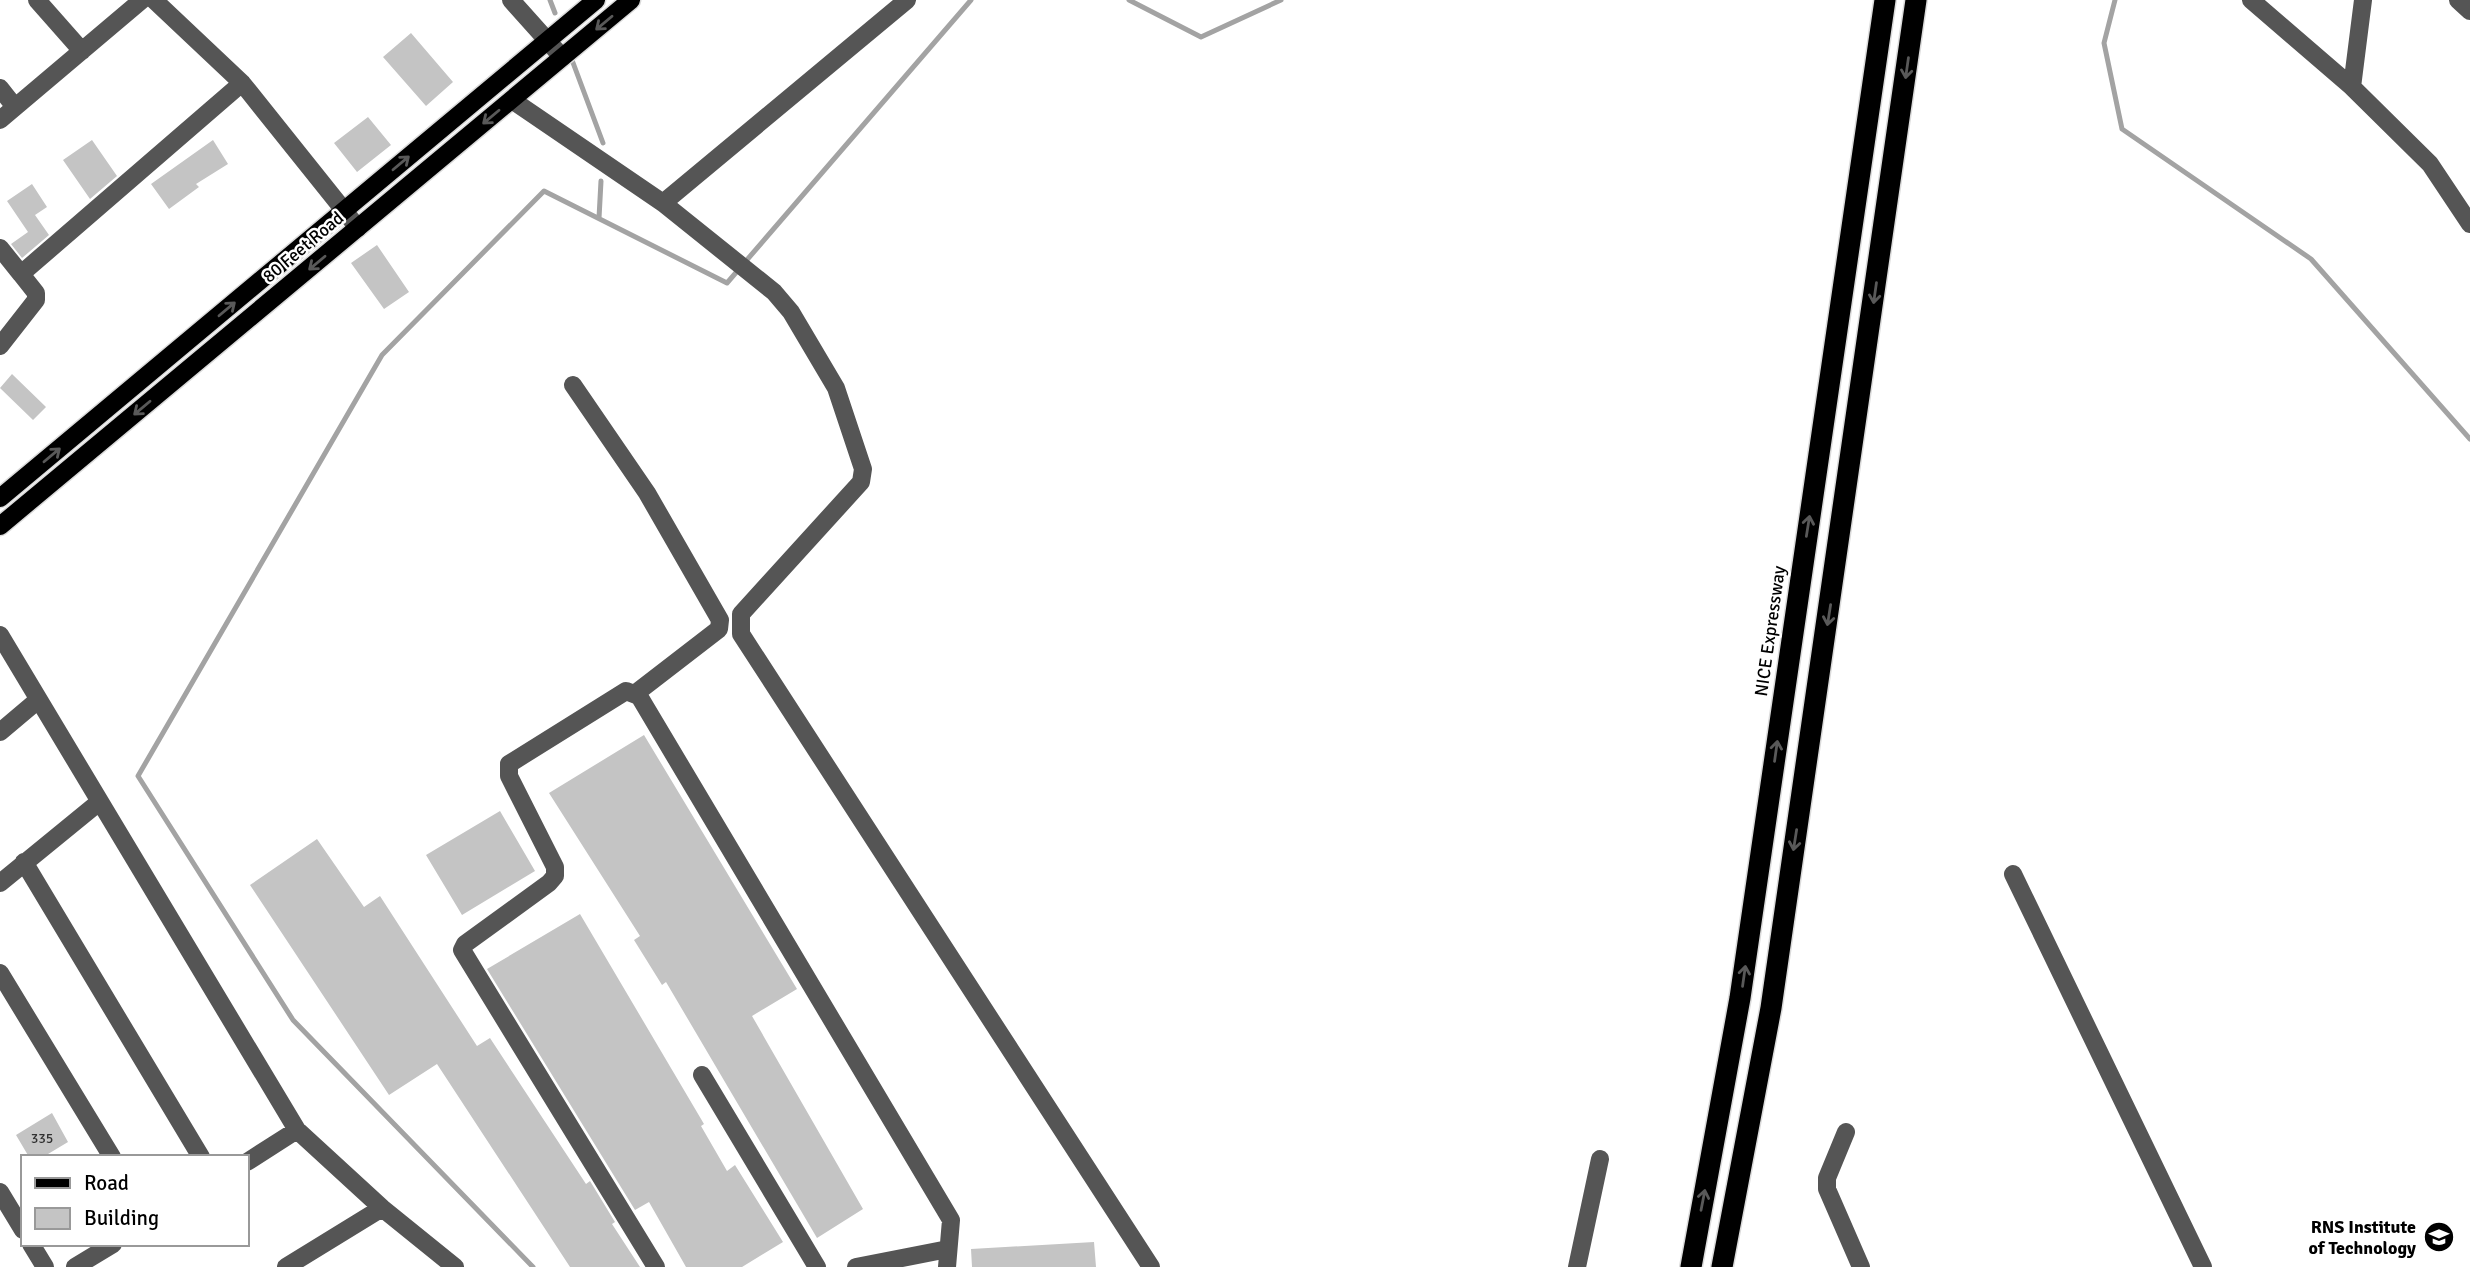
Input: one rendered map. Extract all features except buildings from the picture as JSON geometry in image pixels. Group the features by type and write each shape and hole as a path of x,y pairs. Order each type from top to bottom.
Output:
{"highway":[{"name":"NICE Expressway","path":"1690,1267 1742,985 1885,0"},
{"path":"1722,1267 1771,1008 1916,0"}],"main road":[{"name":"80 Feet Road","path":"0,498 596,0"},
{"name":"80 Feet Road","path":"0,526 631,0"}],"street":[{"path":"37,0 82,51"},
{"path":"0,120 142,0"},
{"path":"154,0 242,83 358,228"},
{"path":"511,0 562,57"},
{"path":"663,203 907,0"},
{"path":"2251,0 2352,88 2430,164 2470,224"},
{"path":"2352,88 2363,0"},
{"path":"2458,0 2470,11"},
{"path":"22,274 242,83"},
{"path":"0,88 15,107"},
{"path":"512,100 663,203 751,272 791,312 833,382 863,474 858,489 741,614 741,634 1151,1267"},
{"path":"0,248 36,293 36,300 0,346"},
{"path":"573,384 647,493 720,620 719,629 636,693 620,693 509,764 509,776 555,867 555,876 465,944 462,950 656,1267"},
{"path":"0,635 98,803 297,1130 382,1208 455,1267"},
{"path":"636,693 951,1220 948,1258 856,1267"},
{"path":"0,732 38,700"},
{"path":"0,883 98,803"},
{"path":"24,862 200,1155"},
{"path":"2013,874 2203,1267"},
{"path":"0,973 111,1155"},
{"path":"702,1075 817,1267"},
{"path":"248,1161 297,1130"},
{"path":"1846,1132 1827,1178 1827,1189 1861,1267"},
{"path":"1577,1267 1600,1159"},
{"path":"0,1192 21,1227"},
{"path":"286,1267 382,1208"},
{"path":"32,1246 45,1267"},
{"path":"75,1267 110,1246"}],"waterway":[{"path":"550,0 555,13"},
{"path":"533,1267 293,1020 138,776 382,355 544,191 727,283 971,0"},
{"path":"1129,0 1201,37 1281,0"},
{"path":"2115,0 2104,43 2122,129 2311,259 2470,439"},
{"path":"572,60 603,143"},
{"path":"599,218 601,181"}],"place":[{"name":"RNS Institute of Technology","path":"2439,1237"}]}
